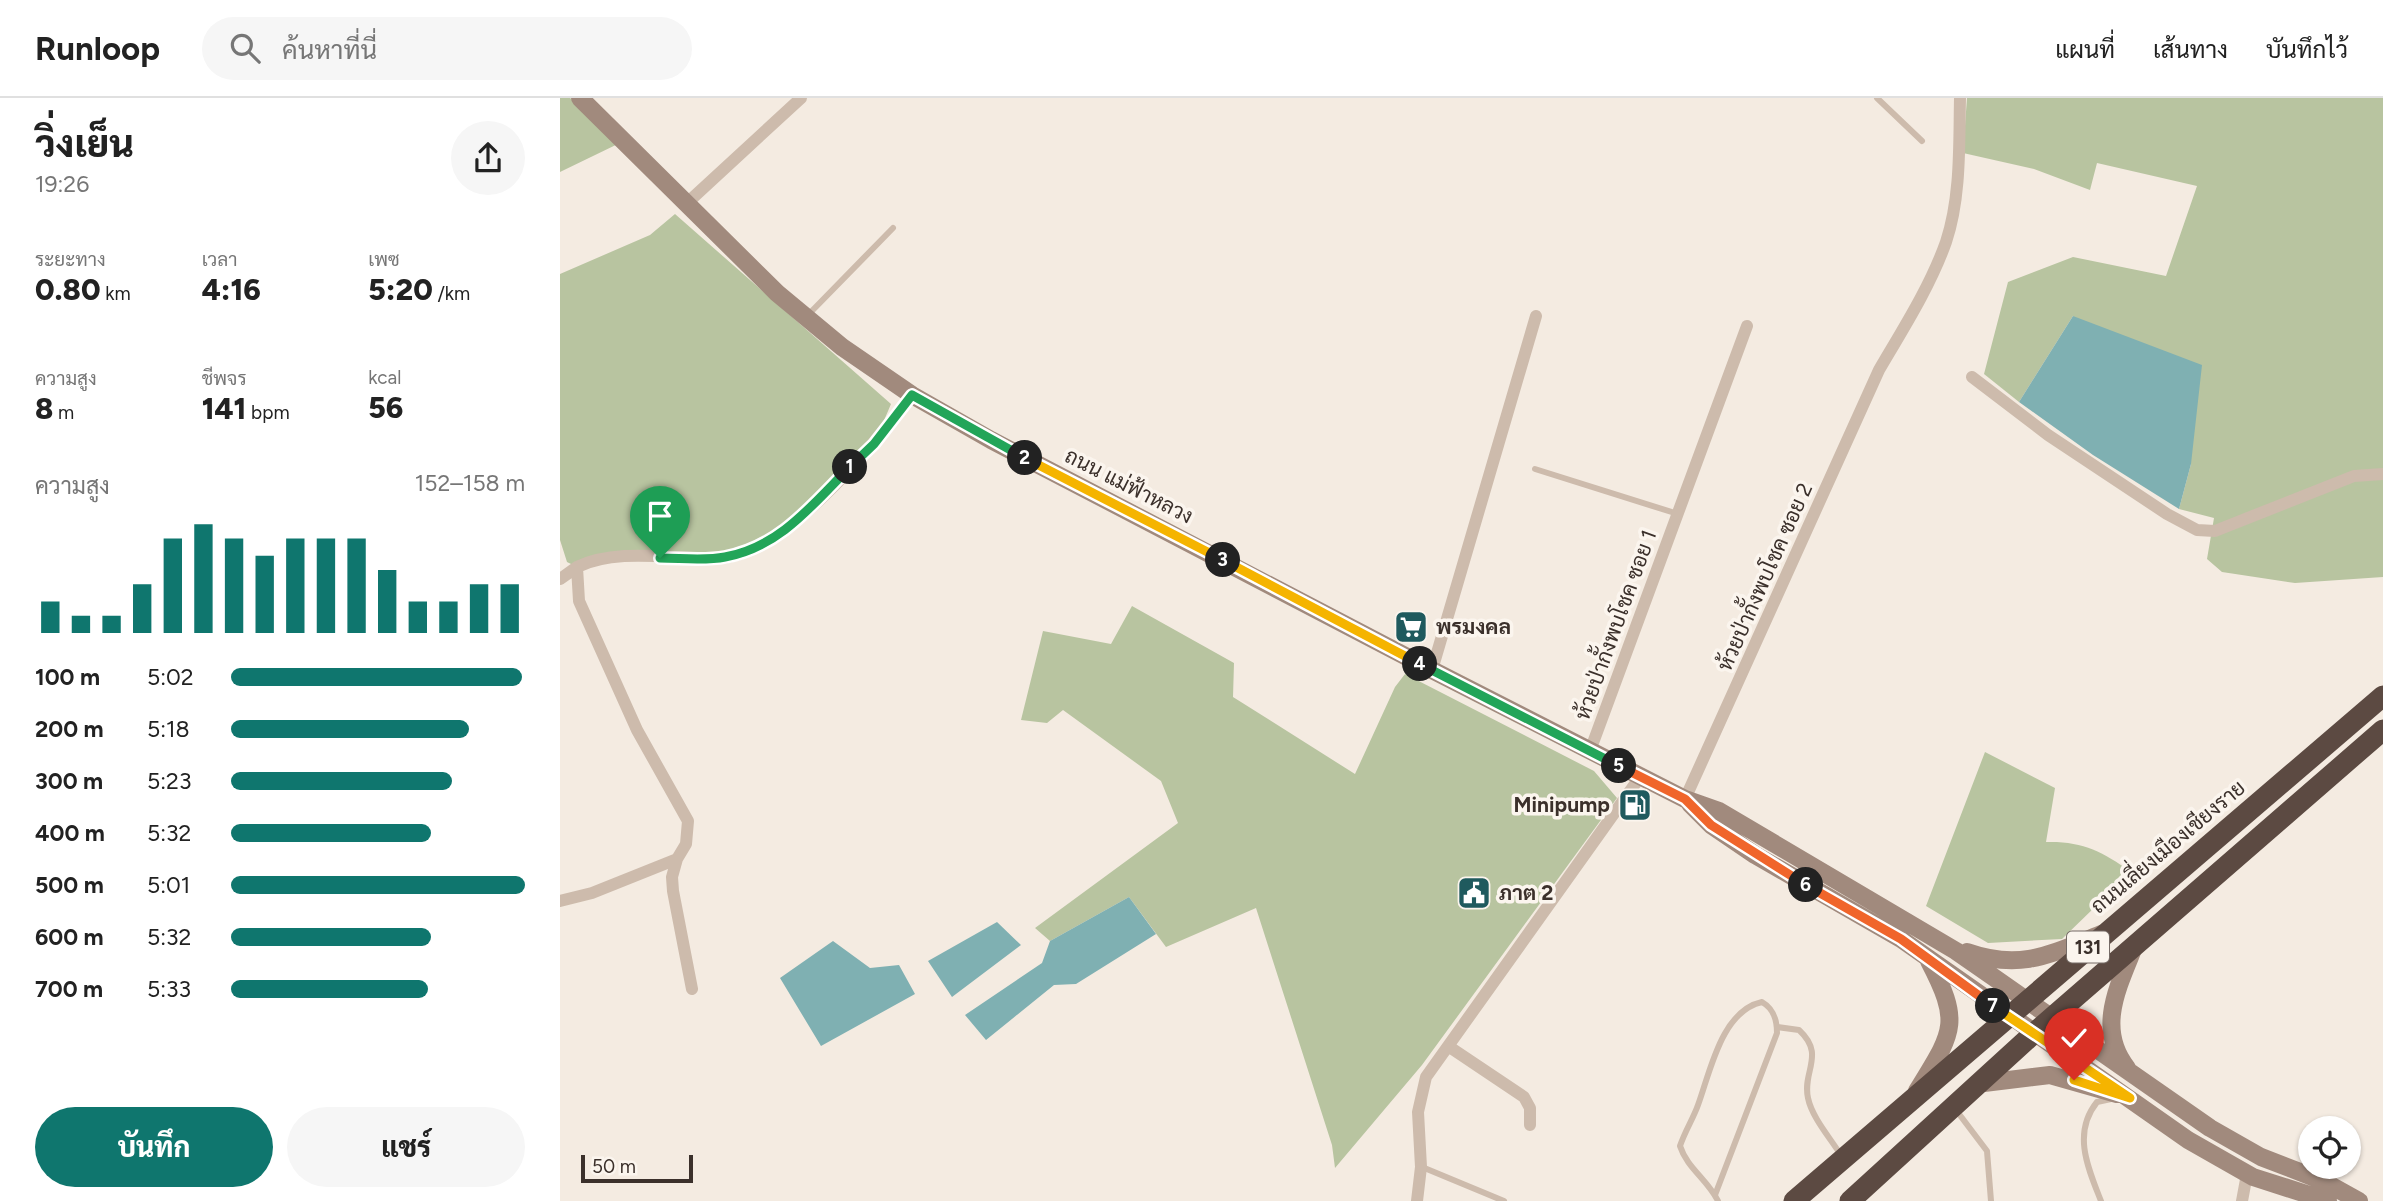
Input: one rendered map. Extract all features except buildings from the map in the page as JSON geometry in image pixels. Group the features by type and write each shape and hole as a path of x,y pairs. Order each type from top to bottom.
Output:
{"highway":[{"name":"ถนนเลี่ยงเมืองเชียงราย","path":"1794,1201 2383,696"},
{"name":"131","path":"1850,1201 1984,1083 2033,1034 2383,730"}],"street":[{"name":"ถนน แม่ฟ้าหลวง","path":"580,98 805,317 912,395 991,440 1685,799"},
{"path":"686,204 801,98"},
{"name":"ห้วยป่ากั้งพบโชค ซอย 2","path":"1685,799 1879,370 1914,310 1946,241 1957,181 1960,98"},
{"path":"1432,670 1536,316"},
{"name":"ห้วยป่ากั้งพบโชค ซอย 1","path":"1590,751 1747,326"},
{"path":"1972,377 2048,435 2167,514 2197,530 2215,531 2354,476 2383,474"},
{"path":"560,579 597,558 723,558 755,549 784,532 874,444 912,395"},
{"path":"577,567 579,601 637,730 688,821 686,844 677,859 672,877 692,989"},
{"path":"1417,1201 1421,1167 1418,1112 1426,1077 1640,777"},
{"path":"1685,799 1719,811 1941,942 2210,1128 2251,1151 2323,1181 2360,1201"},
{"path":"1685,799 1711,825 1755,855 1901,939 2033,1034 2088,1067 2188,1140 2248,1174 2328,1201"},
{"path":"560,901 592,893 677,859"},
{"path":"1941,942 1983,957 2009,962 2036,960 2105,933"},
{"path":"2136,944 2113,1000 2110,1028 2117,1055 2137,1079"},
{"path":"1909,1103 1947,1037 1951,1014 1947,996 1927,957"},
{"path":"1448,1046 1524,1097 1530,1108 1530,1125"},
{"path":"1984,1083 2050,1075 2130,1098"},
{"path":"2242,1201 2248,1174"}],"lane":[{"path":"1877,98 1922,141"},
{"path":"805,317 893,228"},
{"name":"ห้วยป่ากั้งพบโชค ซอย 1","path":"1535,469 1678,514"},
{"path":"1762,1002 1769,1007 1777,1027 1716,1198 1684,1158 1680,1146 1699,1104 1719,1044 1746,1009 1762,1002"},
{"path":"1777,1027 1799,1030 1811,1046 1814,1055 1808,1098 1843,1158"},
{"path":"2101,1201 2084,1153 2084,1125 2097,1102 2130,1098"},
{"path":"1954,1108 1987,1151 1992,1201"},
{"path":"1421,1167 1504,1201"}],"green space":[{"path":"560,98 570,98 624,141 560,172"},
{"path":"1967,98 2383,98 2383,577 2295,583 2222,572 2207,559 2214,518 2179,509 2191,464 2073,316 2019,402 1984,374 2008,282 2073,257 2166,276 2197,186 2097,163 2090,190 2034,169 1963,153"},
{"path":"675,214 891,404 874,444 784,532 723,558 597,558 577,567 567,562 560,540 560,274 650,235"},
{"path":"1132,606 1234,663 1233,697 1355,774 1395,687 1405,674 1594,771 1617,798 1422,1065 1335,1168 1332,1145 1256,908 1166,947 1129,897 1050,941 1035,928 1178,823 1161,781 1063,710 1047,723 1021,720 1043,631 1111,644"},
{"path":"1985,752 2055,788 2046,842 2070,843 2091,849 2111,858 2131,872 2062,939 1988,943 1926,906"}],"water":[{"path":"2073,316 2202,365 2191,464 2179,509 2093,455 2019,402"},
{"path":"1129,897 1156,934 1076,984 1054,985 986,1040 965,1015 1042,963 1050,941"},
{"path":"997,922 1021,945 952,997 928,961"},
{"path":"833,941 870,968 899,965 915,994 821,1046 780,978"}],"place":[{"name":"พรมงคล","path":"1411,627"},
{"name":"Minipump","path":"1635,805"},
{"name":"ภาต 2","path":"1474,893"}],"route":[{"path":"660,558 723,558 755,549 784,532 874,444 912,395 991,440 1685,799 1711,825 1755,855 1901,939 2033,1034 2088,1067 2130,1098 2074,1080"}]}
